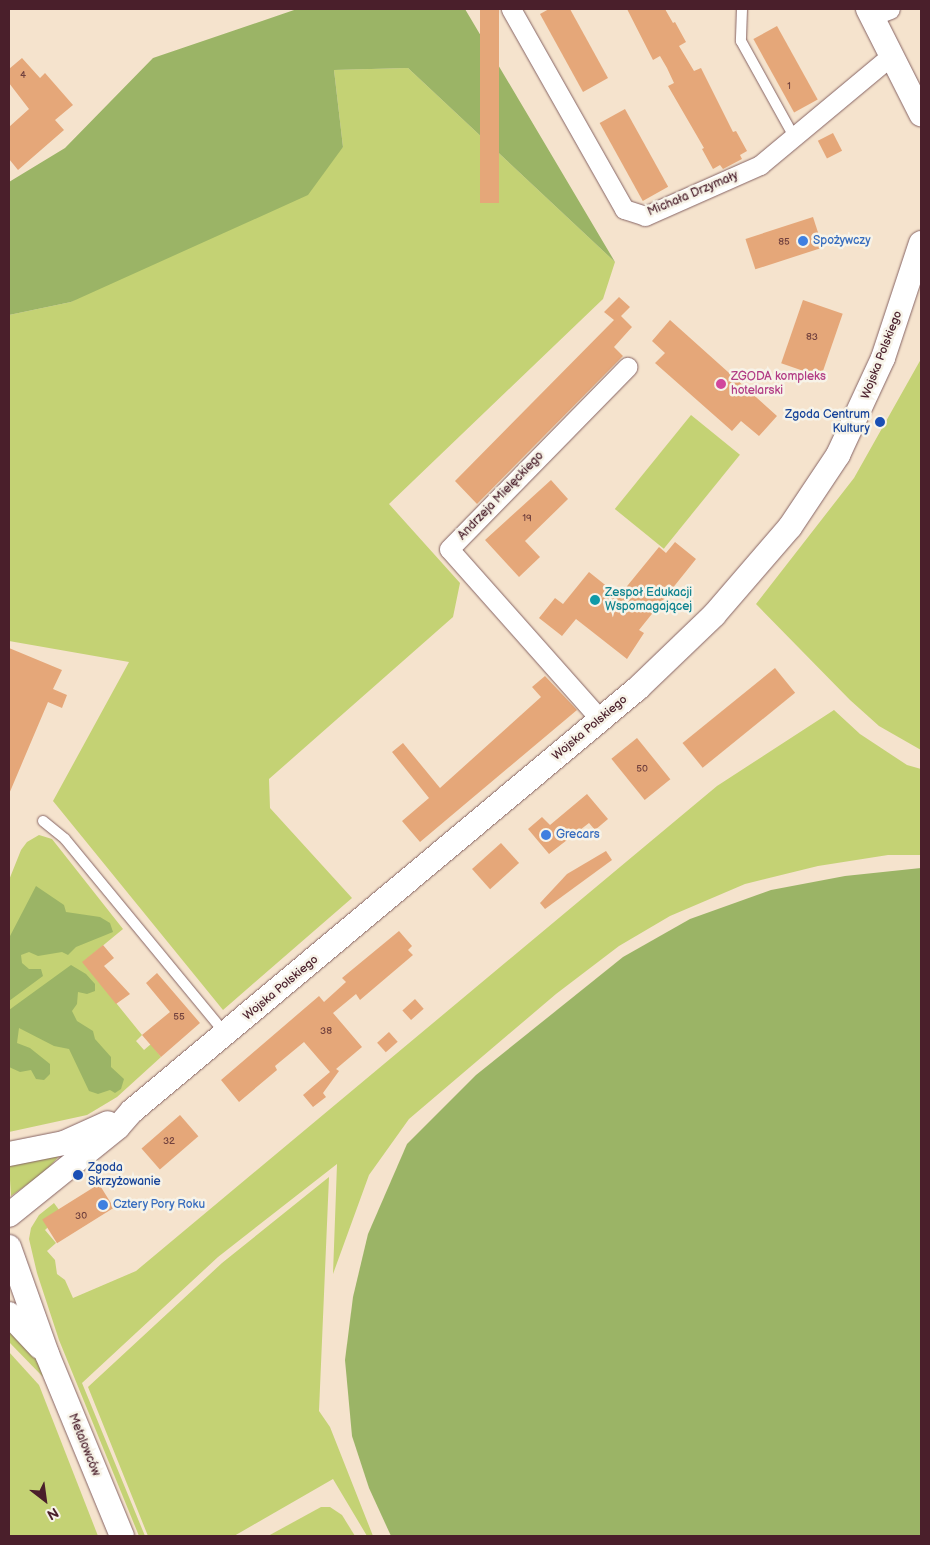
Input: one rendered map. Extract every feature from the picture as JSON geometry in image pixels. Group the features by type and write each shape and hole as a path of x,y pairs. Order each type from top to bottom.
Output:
{"street":[{"name":"Michała Drzymały","path":"511,9 624,208 645,216 760,166 793,135 892,55"},
{"path":"877,11 892,55 921,114"},
{"name":"Wojska Polskiego","path":"9,1215 118,1127 132,1112 662,667 714,615 765,558 814,494 863,407 894,328 921,244"},
{"name":"Andrzeja Mielęckiego","path":"600,719 449,549 628,367"},
{"name":"Wojska Polskiego","path":"9,1154 64,1143 132,1112"},
{"name":"Metalowców","path":"9,1247 47,1354 122,1536"},
{"path":"9,1314 47,1354"}],"lane":[{"path":"742,9 741,41 793,135"},
{"path":"43,820 65,839 226,1034"}],"green space":[{"path":"297,9 465,9 615,262 408,68 334,70 343,147 308,195 71,302 9,315 9,182 65,148 153,58"},
{"path":"408,68 615,262 603,299 389,504 460,583 453,617 269,779 270,808 352,898 223,1010 53,801 129,662 9,641 9,315 71,302 343,147 334,70"},
{"path":"921,359 921,750 879,726 850,700 756,604 854,478"},
{"path":"691,415 740,455 664,549 615,509"},
{"path":"834,710 860,734 907,765 921,769 921,855 888,855 818,866 745,884 670,916 619,946 556,994 409,1119 369,1175 333,1274 337,1164 218,1257 82,1383 145,1536 139,1536 59,1340 37,1273 29,1239 31,1228 39,1215 54,1203 62,1214 45,1230 56,1243 47,1251 55,1260 57,1274 65,1280 73,1298 136,1271 717,786"},
{"path":"39,835 52,839 123,929 83,962 142,1035 136,1041 144,1050 151,1044 161,1057 117,1097 87,1115 9,1132 9,880 21,850 27,842"},
{"path":"921,868 921,1536 391,1536 369,1488 352,1436 345,1360 353,1297 368,1234 407,1144 476,1075 623,957 690,919 771,890 845,876"},
{"path":"36,886 64,905 66,912 100,917 110,923 113,932 76,947 68,955 62,952 38,956 29,952 21,955 22,963 29,969 41,969 43,976 9,1001 9,938"},
{"path":"71,965 86,974 95,984 95,991 87,994 78,992 77,1004 72,1011 77,1021 93,1031 95,1039 111,1057 111,1067 124,1079 121,1089 115,1093 110,1090 98,1094 89,1091 69,1049 54,1046 19,1028 17,1043 30,1048 50,1064 50,1074 44,1080 36,1079 31,1070 20,1072 9,1067 9,1010"},
{"path":"59,1156 46,1171 11,1196 9,1164"},
{"path":"329,1177 319,1411 330,1427 373,1536 367,1536 333,1479 234,1536 148,1536 88,1387 222,1263"},
{"path":"9,1327 38,1360 43,1377 9,1342"},
{"path":"9,1352 39,1385 98,1536 9,1536"},
{"path":"321,1507 330,1507 342,1515 355,1536 268,1536"}],"building":[{"path":"480,9 499,9 499,203 480,203"},
{"path":"549,9 570,9 608,78 583,92 540,14"},
{"path":"627,9 665,9 673,23 675,22 686,42 679,46 694,71 701,68 733,132 736,131 747,151 740,155 742,159 723,169 720,165 713,169 702,149 704,148 668,86 674,83 667,68 660,56 653,60"},
{"path":"777,26 818,99 794,113 753,39"},
{"path":"22,58 40,78 45,73 73,105 55,120 64,130 18,170 9,159 9,127 29,109 9,83 9,69"},
{"path":"625,109 668,187 643,201 600,123"},
{"path":"833,133 842,151 827,159 818,141"},
{"path":"813,217 823,247 755,269 745,239"},
{"path":"619,297 630,307 621,316 632,327 614,347 623,356 477,504 455,481 614,320 604,312"},
{"path":"803,300 843,314 821,377 781,363"},
{"name":"ZGODA kompleks hotelarski","path":"670,320 777,416 759,436 741,421 732,431 655,363 665,353 652,341"},
{"path":"551,480 568,499 525,541 540,557 519,577 485,540"},
{"name":"Zespoł Edukacji Wspomagającej","path":"675,542 696,559 639,630 644,633 627,659 576,619 562,636 539,618 555,598 563,604 589,572 619,596 659,547 666,553"},
{"path":"9,648 62,670 53,689 67,695 62,708 48,702 9,794"},
{"path":"775,668 795,693 703,768 683,743"},
{"path":"545,676 577,710 420,842 402,821 429,798 392,752 403,743 440,788 541,697 532,687"},
{"path":"637,738 670,779 645,800 611,759"},
{"path":"587,794 608,819 595,830 589,823 549,854 528,829 542,817 550,825"},
{"path":"501,843 519,863 490,889 472,869"},
{"path":"606,851 612,860 545,909 540,903 567,874"},
{"path":"399,931 412,946 408,950 413,955 360,1000 356,994 333,1013 362,1047 336,1069 339,1071 323,1093 326,1097 313,1107 303,1095 330,1072 304,1042 275,1066 277,1070 239,1102 221,1080 319,996 324,1002 346,982 342,978"},
{"path":"103,945 114,958 104,966 130,994 116,1004 82,962"},
{"path":"157,973 200,1023 161,1057 142,1035 170,1012 146,983"},
{"path":"415,999 424,1009 411,1020 402,1010"},
{"path":"389,1032 398,1042 386,1052 377,1043"},
{"path":"180,1115 198,1136 160,1170 142,1148"},
{"path":"99,1184 114,1208 57,1243 42,1220"}],"place":[{"name":"Spożywczy","path":"803,241"},
{"name":"ZGODA kompleks hotelarski","path":"721,384"},
{"name":"Zgoda Centrum Kultury","path":"880,422"},
{"name":"Zespoł Edukacji Wspomagającej","path":"595,600"},
{"name":"Grecars","path":"546,835"},
{"name":"Zgoda Skrzyżowanie","path":"78,1175"},
{"name":"Cztery Pory Roku","path":"103,1205"}]}
